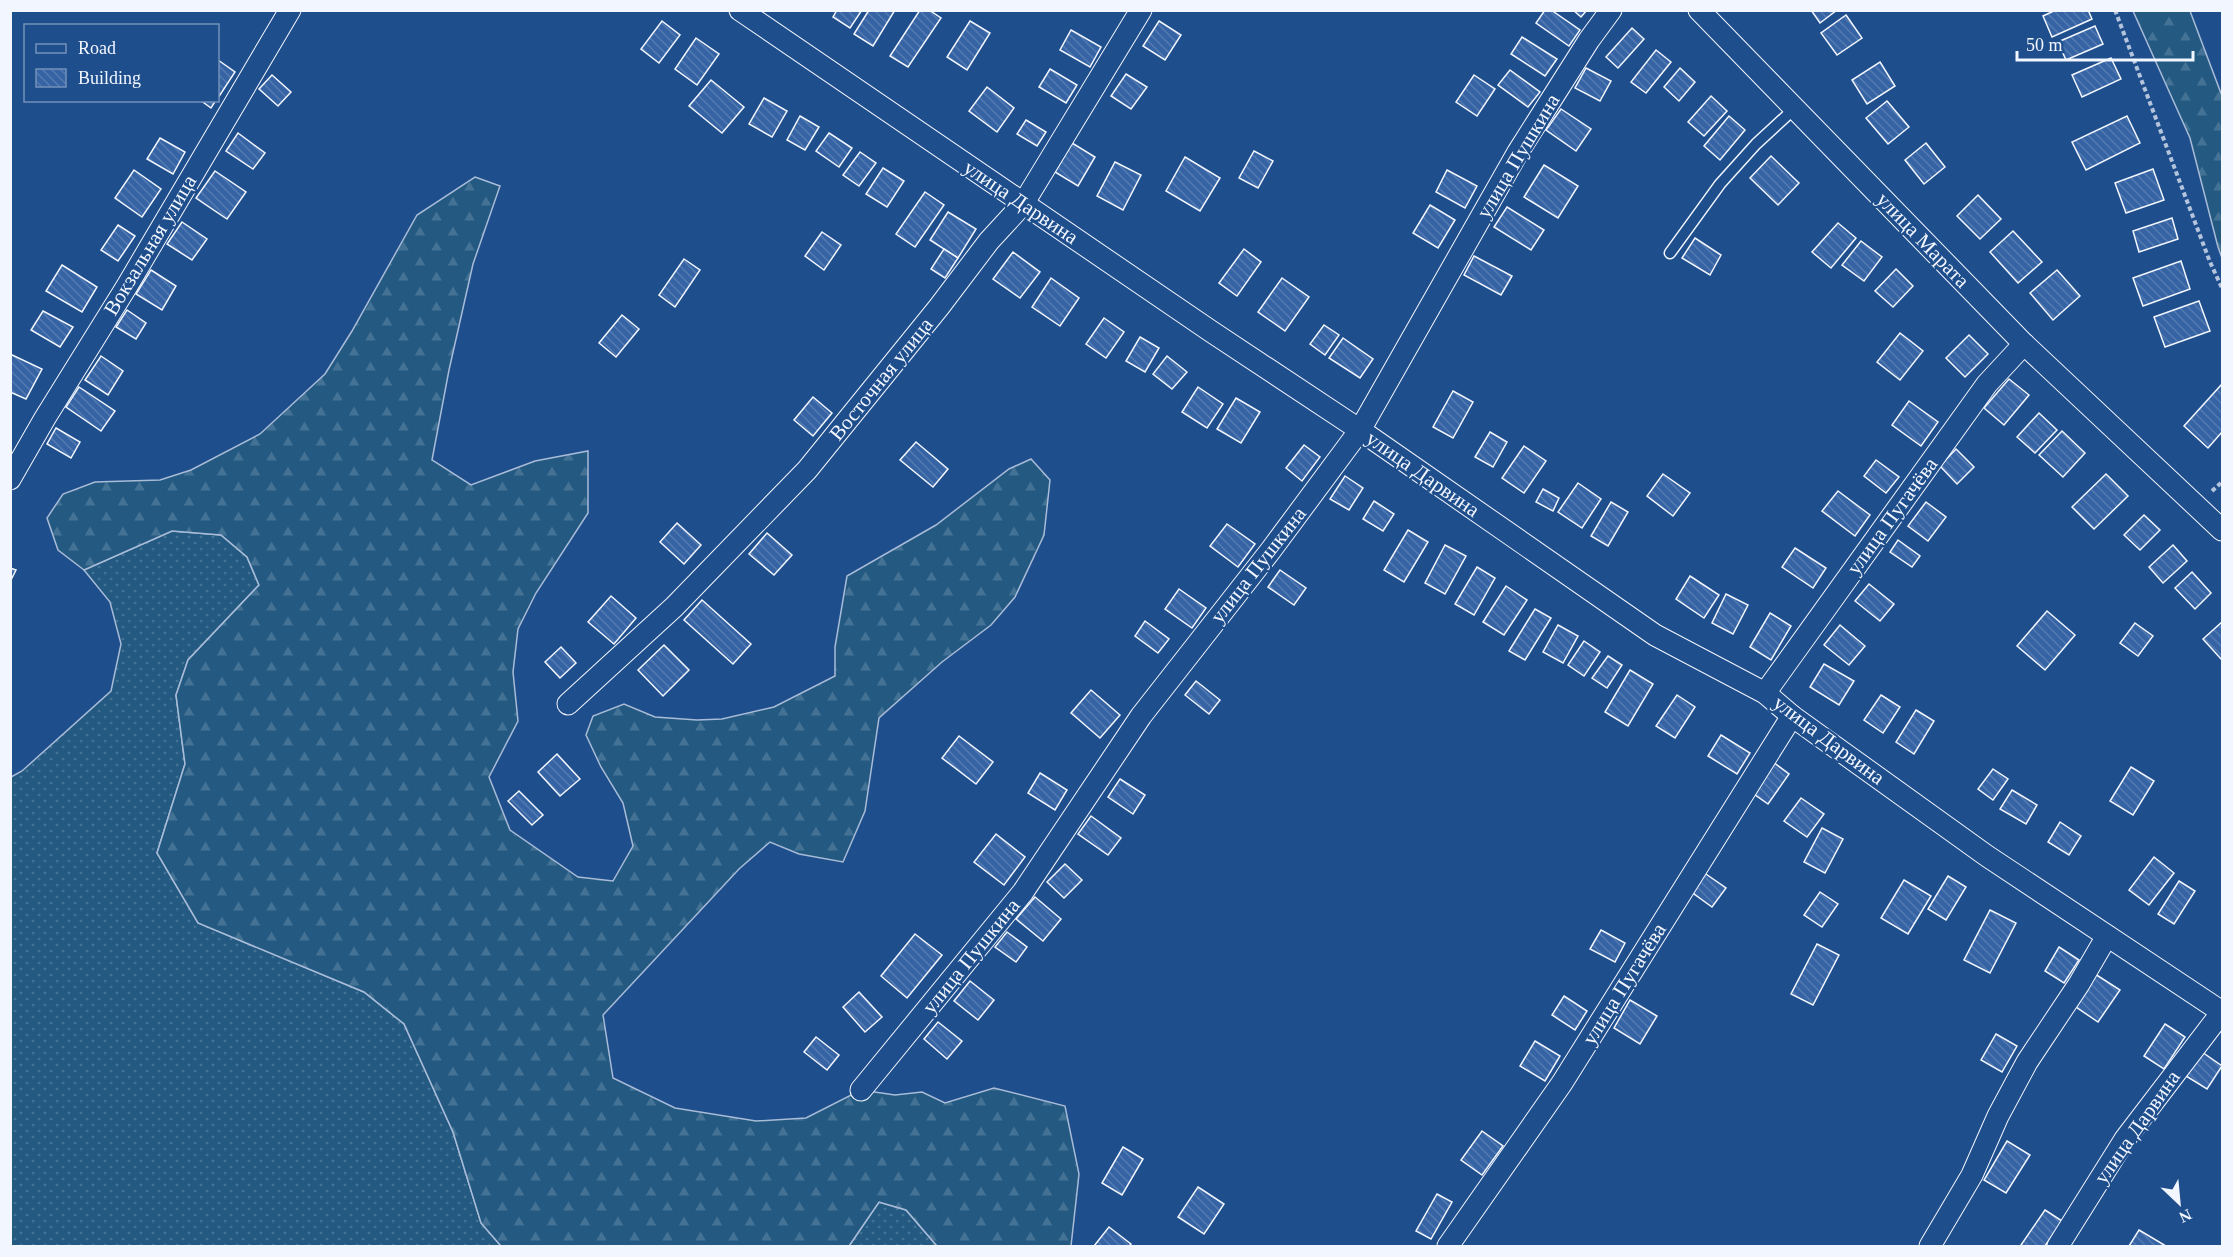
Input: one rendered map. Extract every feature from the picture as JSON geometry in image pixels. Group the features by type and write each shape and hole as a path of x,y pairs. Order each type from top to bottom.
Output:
{"street":[{"name":"Вокзальная улица","path":"10,479 290,10"},
{"name":"улица Дарвина","path":"740,10 1023,204 1360,430 1655,635 1766,693 1792,716 1987,856 2222,1012 2125,1139 2058,1246"},
{"name":"Восточная улица","path":"568,704 674,607 807,470 939,307 989,241 1023,204 1141,10"},
{"name":"улица Пушкина","path":"861,1090 1023,892 1141,716 1271,550 1360,430 1518,152 1589,40 1611,10"},
{"name":"улица Марата","path":"1699,10 2024,344 2223,530"},
{"name":"улица Пугачёва","path":"1766,693 1987,384 2024,344"},
{"name":"улица Пугачёва","path":"1448,1246 1562,1083 1792,716"},
{"path":"1930,1246 1972,1175 1998,1116 2027,1062 2079,984 2107,936"}],"lane":[{"path":"1670,253 1720,184 1756,144 1794,109"}],"path":[{"path":"2115,10 2210,262 2223,288"}],"green space":[{"path":"2133,11 2190,11 2222,96 2222,258 2190,138"},
{"path":"475,177 500,186 473,264 432,460 471,485 535,461 588,451 588,513 536,593 518,629 513,672 518,721 489,777 510,830 578,877 613,881 633,846 623,803 601,767 586,735 593,716 624,704 655,717 722,719 774,707 835,676 835,647 847,576 936,525 1009,469 1031,459 1050,480 1044,535 1015,597 991,625 942,662 879,718 865,811 843,862 799,854 770,842 739,869 603,1015 613,1078 675,1108 756,1121 806,1118 861,1090 895,1095 922,1092 945,1103 994,1088 1065,1106 1079,1174 1071,1246 937,1246 906,1210 879,1202 849,1246 501,1246 481,1223 453,1132 404,1024 364,992 198,923 157,853 185,764 176,695 188,660 259,585 247,557 221,535 172,531 84,570 58,550 47,518 63,494 95,482 160,480 191,470 260,434 325,374 352,331 417,215"},
{"path":"172,531 221,535 247,557 259,585 188,660 176,695 185,764 157,853 198,923 364,992 404,1024 453,1132 481,1223 501,1246 11,1246 11,777 22,771 111,691 121,644 110,602 84,570"},
{"path":"879,1202 906,1210 937,1246 849,1246"}],"building":[{"path":"837,10 862,10 850,28 833,17"},
{"path":"869,10 895,10 873,46 854,34"},
{"path":"920,10 929,10 941,18 908,67 890,56"},
{"path":"1545,10 1551,10 1580,30 1569,46 1536,23"},
{"path":"1573,10 1587,10 1581,17"},
{"path":"1811,10 1837,10 1820,23"},
{"path":"2056,10 2088,10 2092,19 2052,37 2043,16"},
{"path":"1846,15 1862,38 1837,55 1821,33"},
{"path":"662,21 680,35 659,63 641,49"},
{"path":"970,21 990,33 967,70 947,57"},
{"path":"1159,21 1181,35 1165,60 1143,46"},
{"path":"2095,26 2103,44 2066,60 2058,42"},
{"path":"1632,28 1644,39 1618,68 1606,57"},
{"path":"1071,30 1101,47 1090,67 1060,50"},
{"path":"1522,37 1557,59 1545,76 1511,54"},
{"path":"696,38 719,54 697,85 675,69"},
{"path":"1656,50 1671,62 1646,93 1631,82"},
{"path":"2111,58 2121,79 2082,97 2072,75"},
{"path":"219,61 235,72 219,96"},
{"path":"1880,62 1895,86 1867,104 1852,80"},
{"path":"1586,68 1611,81 1600,101 1575,88"},
{"path":"1680,68 1695,82 1679,101 1664,87"},
{"path":"1050,69 1077,85 1066,103 1039,87"},
{"path":"1510,70 1540,92 1528,107 1498,85"},
{"path":"1126,74 1147,87 1131,109 1111,96"},
{"path":"272,75 291,92 278,106 259,89"},
{"path":"1474,75 1495,89 1477,116 1456,102"},
{"path":"711,80 744,107 722,133 689,106"},
{"path":"987,87 1014,108 997,132 969,111"},
{"path":"1711,96 1727,111 1704,136 1688,122"},
{"path":"764,98 787,111 772,137 749,124"},
{"path":"1887,101 1909,127 1888,144 1866,118"},
{"path":"203,102 215,102 211,108"},
{"path":"1561,109 1591,129 1576,151 1546,130"},
{"path":"800,116 819,127 805,150 787,140"},
{"path":"1729,116 1745,130 1720,160 1704,146"},
{"path":"2127,116 2140,143 2086,170 2072,142"},
{"path":"1026,120 1046,132 1037,146 1017,134"},
{"path":"238,133 265,153 253,169 226,151"},
{"path":"829,133 852,148 839,167 816,151"},
{"path":"160,138 185,152 173,174 147,159"},
{"path":"1072,143 1095,157 1078,186 1055,172"},
{"path":"1926,143 1945,167 1924,184 1905,160"},
{"path":"1254,151 1273,161 1258,188 1239,178"},
{"path":"860,152 876,163 859,186 843,175"},
{"path":"1771,156 1799,183 1778,205 1750,178"},
{"path":"1185,157 1220,178 1200,211 1166,191"},
{"path":"1115,162 1141,175 1123,210 1097,196"},
{"path":"1544,165 1578,186 1558,218 1524,197"},
{"path":"883,168 904,181 887,207 866,194"},
{"path":"2153,169 2164,200 2126,213 2115,183"},
{"path":"134,170 161,189 142,217 115,198"},
{"path":"1447,170 1477,186 1465,208 1436,192"},
{"path":"215,171 246,192 227,219 196,198"},
{"path":"925,192 944,205 915,247 896,234"},
{"path":"1978,195 2001,219 1980,239 1957,216"},
{"path":"1430,205 1455,220 1438,248 1413,233"},
{"path":"1507,207 1544,230 1531,250 1494,227"},
{"path":"948,212 976,229 958,258 930,240"},
{"path":"2172,218 2178,239 2139,252 2133,231"},
{"path":"182,222 207,239 192,260 167,244"},
{"path":"1838,223 1856,238 1831,268 1812,252"},
{"path":"118,225 135,236 118,261 101,250"},
{"path":"2013,231 2042,262 2018,283 1990,252"},
{"path":"822,232 841,245 824,270 805,256"},
{"path":"1695,238 1721,255 1710,275 1682,258"},
{"path":"1861,241 1882,257 1864,281 1842,265"},
{"path":"944,249 958,258 945,278 931,269"},
{"path":"1244,249 1261,262 1237,296 1219,283"},
{"path":"1013,252 1040,272 1020,298 993,279"},
{"path":"1474,256 1512,276 1501,295 1464,275"},
{"path":"684,259 700,270 675,307 659,295"},
{"path":"2181,261 2190,289 2143,306 2133,278"},
{"path":"62,265 97,287 82,312 46,291"},
{"path":"1896,269 1913,286 1893,307 1875,291"},
{"path":"151,270 176,286 162,310 136,294"},
{"path":"2057,270 2080,296 2053,320 2030,293"},
{"path":"1051,278 1079,298 1060,326 1032,307"},
{"path":"1282,278 1309,297 1285,331 1258,312"},
{"path":"2199,301 2210,331 2165,347 2154,317"},
{"path":"127,310 146,323 136,339 116,327"},
{"path":"43,311 73,327 60,347 31,330"},
{"path":"622,315 639,329 616,357 599,343"},
{"path":"1104,318 1124,332 1106,358 1086,344"},
{"path":"1324,325 1339,335 1325,355 1310,344"},
{"path":"1900,333 1923,351 1900,380 1877,362"},
{"path":"1969,335 1988,354 1965,377 1946,358"},
{"path":"1140,337 1159,348 1145,372 1126,361"},
{"path":"1343,338 1373,359 1360,378 1329,358"},
{"path":"10,354 42,369 26,399 10,392"},
{"path":"101,356 123,371 108,395 85,380"},
{"path":"1167,356 1187,372 1172,389 1153,374"},
{"path":"2009,379 2029,395 2004,425 1984,408"},
{"path":"2222,384 2222,432 2208,448 2184,426"},
{"path":"79,387 115,411 101,431 66,407"},
{"path":"1198,387 1223,404 1207,428 1182,412"},
{"path":"1453,391 1473,402 1453,438 1433,427"},
{"path":"813,397 832,413 813,436 794,420"},
{"path":"1236,398 1260,412 1241,443 1217,429"},
{"path":"1909,401 1938,422 1921,446 1892,425"},
{"path":"2039,413 2057,430 2035,453 2017,437"},
{"path":"56,428 80,442 71,458 47,444"},
{"path":"2062,431 2085,453 2063,477 2039,455"},
{"path":"1490,432 1507,442 1493,467 1475,457"},
{"path":"916,442 948,469 933,487 900,460"},
{"path":"1304,445 1320,457 1302,481 1286,468"},
{"path":"1524,446 1546,461 1524,493 1502,478"},
{"path":"1956,449 1974,467 1957,484 1940,466"},
{"path":"1876,460 1899,477 1886,493 1864,476"},
{"path":"1663,474 1690,493 1673,516 1647,496"},
{"path":"2106,474 2128,496 2094,529 2072,507"},
{"path":"1345,476 1363,488 1349,510 1330,499"},
{"path":"1578,483 1601,499 1582,528 1558,512"},
{"path":"1543,489 1559,498 1553,511 1536,502"},
{"path":"1838,491 1870,515 1855,536 1822,511"},
{"path":"1374,501 1394,514 1383,531 1363,519"},
{"path":"1611,502 1628,512 1608,546 1591,536"},
{"path":"1926,502 1946,517 1928,541 1908,526"},
{"path":"2144,515 2160,530 2140,550 2124,535"},
{"path":"677,523 701,545 684,564 660,542"},
{"path":"1227,524 1255,544 1238,567 1210,546"},
{"path":"1408,530 1428,542 1404,582 1384,570"},
{"path":"767,533 792,555 774,575 749,554"},
{"path":"1898,540 1920,556 1912,567 1890,552"},
{"path":"1445,545 1466,556 1445,594 1425,583"},
{"path":"2173,545 2187,561 2163,583 2149,567"},
{"path":"1795,548 1826,568 1813,588 1782,567"},
{"path":"1477,567 1495,578 1474,615 1455,604"},
{"path":"10,568 16,570 10,582"},
{"path":"1280,570 1306,588 1294,605 1268,587"},
{"path":"2192,572 2211,593 2195,609 2175,588"},
{"path":"1690,576 1719,595 1704,618 1676,599"},
{"path":"1869,584 1894,604 1880,621 1855,601"},
{"path":"1506,586 1527,600 1504,635 1483,622"},
{"path":"1179,589 1206,608 1192,628 1165,609"},
{"path":"1726,594 1748,605 1733,634 1712,623"},
{"path":"611,596 636,618 614,644 588,622"},
{"path":"702,600 751,644 733,664 684,620"},
{"path":"1535,609 1551,618 1525,660 1509,651"},
{"path":"2047,611 2075,635 2045,670 2017,646"},
{"path":"1770,613 1791,626 1771,660 1750,647"},
{"path":"1145,621 1169,639 1158,653 1135,636"},
{"path":"2222,622 2222,657 2221,659 2203,639"},
{"path":"2135,623 2153,636 2138,656 2120,643"},
{"path":"1558,625 1578,636 1563,663 1543,652"},
{"path":"1840,625 1865,646 1849,665 1824,645"},
{"path":"1584,641 1600,652 1584,676 1568,665"},
{"path":"664,645 689,670 663,696 638,670"},
{"path":"561,647 576,663 560,678 545,662"},
{"path":"1608,656 1622,665 1607,688 1592,678"},
{"path":"1824,664 1854,681 1839,705 1810,687"},
{"path":"1630,670 1653,684 1628,726 1605,712"},
{"path":"1196,681 1220,700 1209,714 1185,695"},
{"path":"1091,690 1120,715 1100,738 1071,713"},
{"path":"1677,695 1695,707 1675,738 1656,726"},
{"path":"1881,695 1900,707 1883,733 1864,720"},
{"path":"1916,710 1934,721 1914,754 1896,742"},
{"path":"1721,735 1750,753 1737,774 1708,756"},
{"path":"959,736 993,762 976,784 942,758"},
{"path":"557,754 580,779 560,796 538,772"},
{"path":"1773,762 1789,774 1768,804 1751,792"},
{"path":"2131,767 2154,781 2133,815 2110,801"},
{"path":"1993,769 2008,779 1993,800 1978,789"},
{"path":"1040,773 1067,790 1055,810 1028,793"},
{"path":"1120,779 1145,795 1133,814 1108,797"},
{"path":"2012,790 2037,805 2026,824 2000,809"},
{"path":"519,791 543,815 532,825 508,801"},
{"path":"1801,798 1824,814 1807,837 1784,821"},
{"path":"1091,816 1121,838 1108,855 1078,834"},
{"path":"2060,822 2081,836 2069,855 2048,842"},
{"path":"1822,828 1843,839 1825,873 1804,862"},
{"path":"996,834 1025,857 1004,885 974,862"},
{"path":"2154,857 2174,873 2149,905 2129,890"},
{"path":"1065,864 1082,880 1064,898 1047,882"},
{"path":"1703,872 1726,888 1712,907 1690,891"},
{"path":"1948,876 1966,887 1946,920 1928,909"},
{"path":"1904,880 1931,896 1908,934 1881,918"},
{"path":"2179,881 2195,891 2174,924 2158,914"},
{"path":"1820,892 1838,904 1822,927 1804,915"},
{"path":"1035,897 1061,919 1043,941 1016,919"},
{"path":"1990,910 2016,923 1990,973 1964,960"},
{"path":"1601,930 1625,943 1615,962 1590,949"},
{"path":"1007,932 1027,947 1016,962 995,947"},
{"path":"915,934 942,955 907,998 881,976"},
{"path":"1817,944 1839,955 1813,1005 1791,994"},
{"path":"2059,947 2079,960 2064,983 2045,971"},
{"path":"2095,974 2120,990 2098,1022 2073,1005"},
{"path":"970,981 994,1000 978,1020 954,1001"},
{"path":"859,992 882,1017 865,1032 843,1007"},
{"path":"1564,996 1587,1011 1575,1030 1552,1015"},
{"path":"1630,1000 1657,1016 1640,1044 1614,1028"},
{"path":"938,1022 962,1041 947,1059 924,1039"},
{"path":"2165,1024 2185,1037 2164,1069 2144,1056"},
{"path":"1996,1034 2017,1046 2002,1072 1981,1060"},
{"path":"816,1037 839,1055 827,1070 804,1052"},
{"path":"1535,1041 1560,1056 1545,1081 1520,1066"},
{"path":"2202,1052 2222,1066 2207,1089 2186,1076"},
{"path":"1482,1131 1503,1146 1482,1175 1461,1160"},
{"path":"2007,1141 2030,1155 2006,1193 1984,1180"},
{"path":"1123,1147 1143,1159 1122,1195 1102,1183"},
{"path":"1198,1187 1224,1204 1204,1234 1178,1217"},
{"path":"1437,1194 1452,1202 1431,1239 1416,1231"},
{"path":"2045,1210 2062,1221 2045,1246 2021,1245"},
{"path":"1109,1227 1131,1244 1129,1246 1094,1246"},
{"path":"2139,1230 2166,1246 2129,1246"}]}
